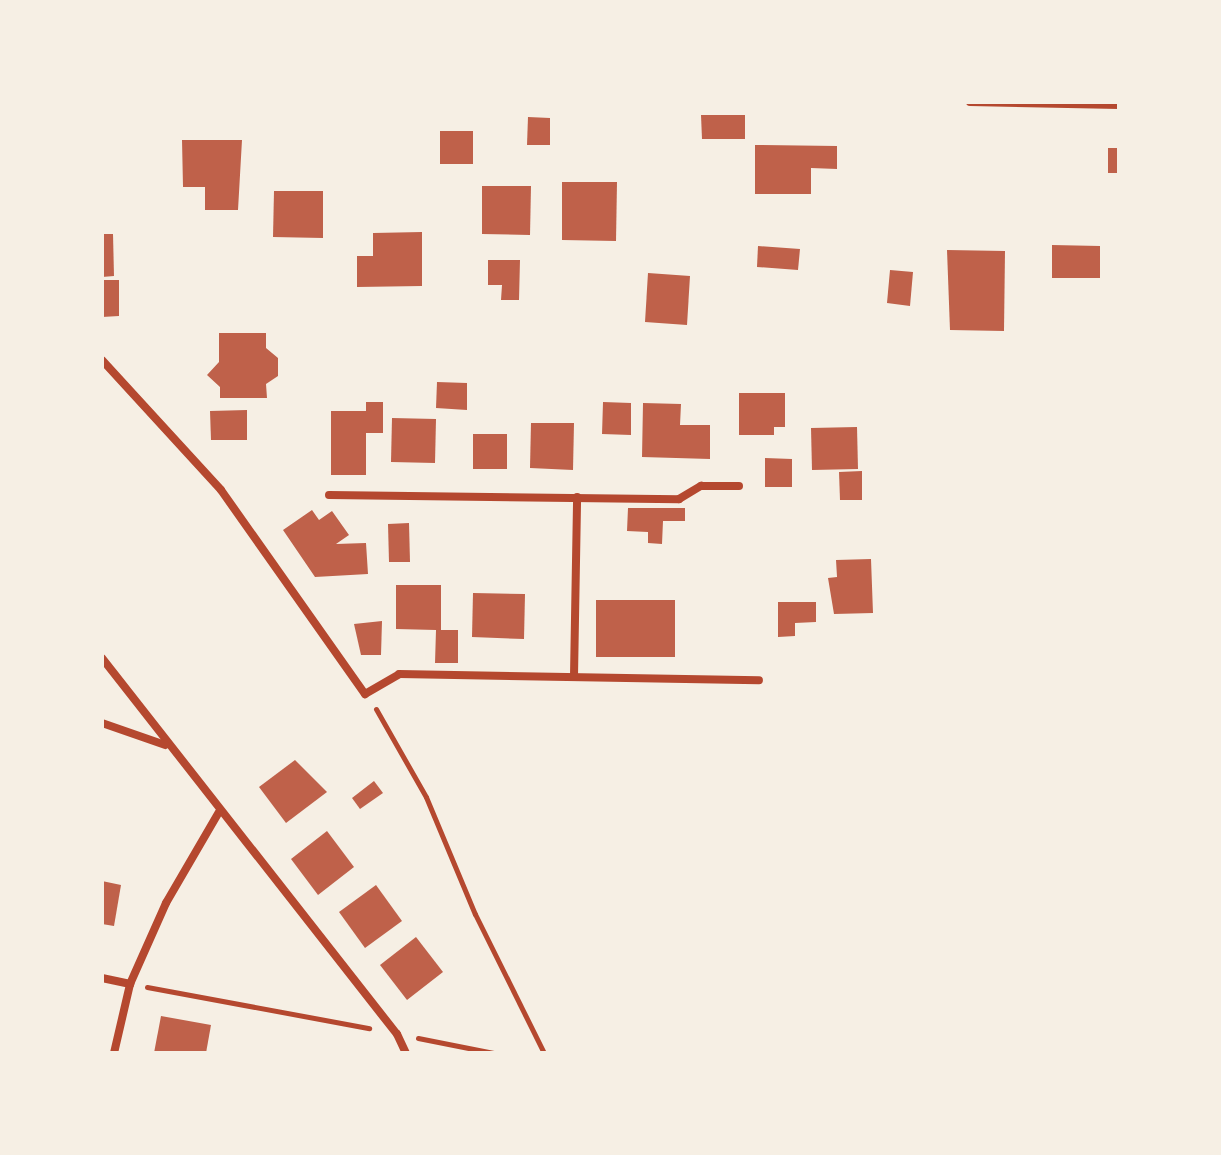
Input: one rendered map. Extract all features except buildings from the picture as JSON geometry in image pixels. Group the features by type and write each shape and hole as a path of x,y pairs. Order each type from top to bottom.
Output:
{"street":[{"path":"970,102 1119,105"},
{"path":"102,360 221,490 365,694 399,674 759,680"},
{"path":"329,495 679,499 701,486 739,486"},
{"path":"574,676 577,497"},
{"path":"102,658 167,746 397,1034 406,1053"},
{"path":"102,723 167,746"},
{"path":"114,1053 130,984 166,903 219,812"},
{"path":"102,978 130,984"}],"path":[{"path":"365,694 426,797 475,914 544,1053"},
{"path":"130,984 494,1053"}]}
